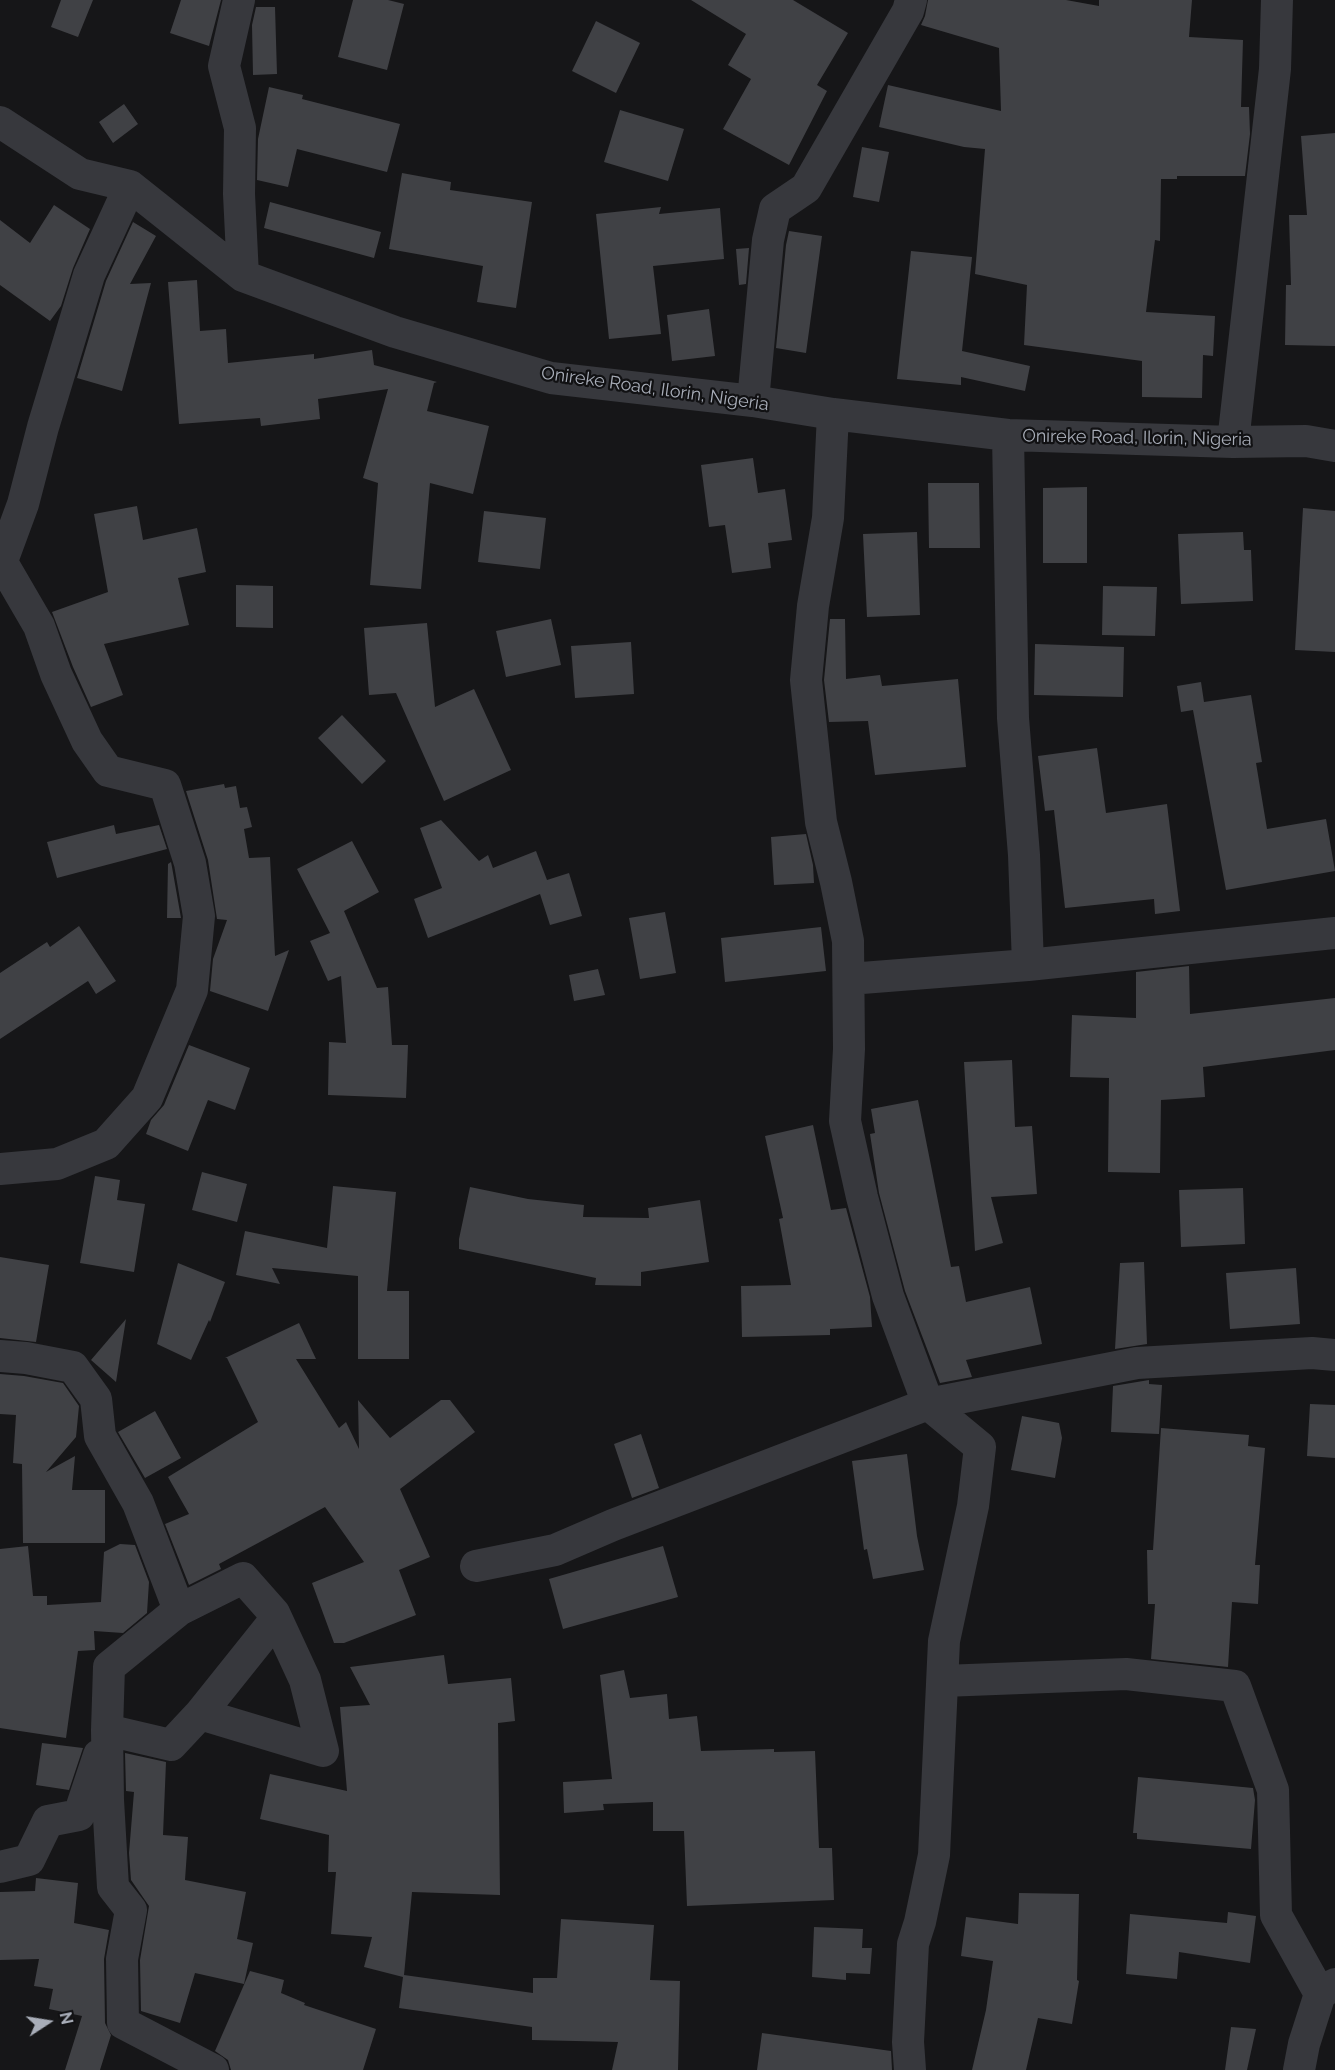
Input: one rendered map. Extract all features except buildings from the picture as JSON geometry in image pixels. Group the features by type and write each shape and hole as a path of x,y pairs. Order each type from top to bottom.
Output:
{"street":[{"path":"239,0 224,66 240,128 243,276"},
{"path":"753,401 768,240 775,209 806,188 908,11 911,0"},
{"path":"1233,442 1275,69 1277,0"},
{"name":"Onireke Road, Ilorin, Nigeria","path":"0,122 80,174 130,186 243,276 395,332 551,378 753,401 833,414 1008,435 1233,442 1306,441 1335,446"},
{"path":"0,1169 57,1164 106,1144 147,1098 192,990 199,916 190,863 165,785 108,771 87,741 57,674 39,626 1,560 23,504 43,428 89,275 130,186"},
{"path":"833,414 828,518 813,606 806,680 821,822 848,941 849,1049 845,1120 861,1197 888,1296 928,1404 981,1447 973,1506 944,1641 934,1855 914,1944 908,2042 910,2070"},
{"path":"1008,435 1013,718 1024,855 1028,965"},
{"path":"849,979 1028,965 1335,933"},
{"path":"476,1566 555,1550 613,1525 928,1404 1137,1363 1312,1353 1335,1355"},
{"path":"0,1356 26,1358 73,1367 96,1399 100,1436 138,1503 179,1610"},
{"path":"200,1714 323,1751 305,1680 274,1613 243,1578 179,1610 109,1667 108,1800 113,1887 131,1910 122,1959 123,2023 213,2070"},
{"path":"108,1730 171,1744 200,1714 276,1619"},
{"path":"943,1681 1125,1674 1235,1686 1273,1790 1276,1915 1327,1989 1304,2044 1299,2070"},
{"path":"0,1867 29,1860 48,1821 79,1815 108,1730"}]}
